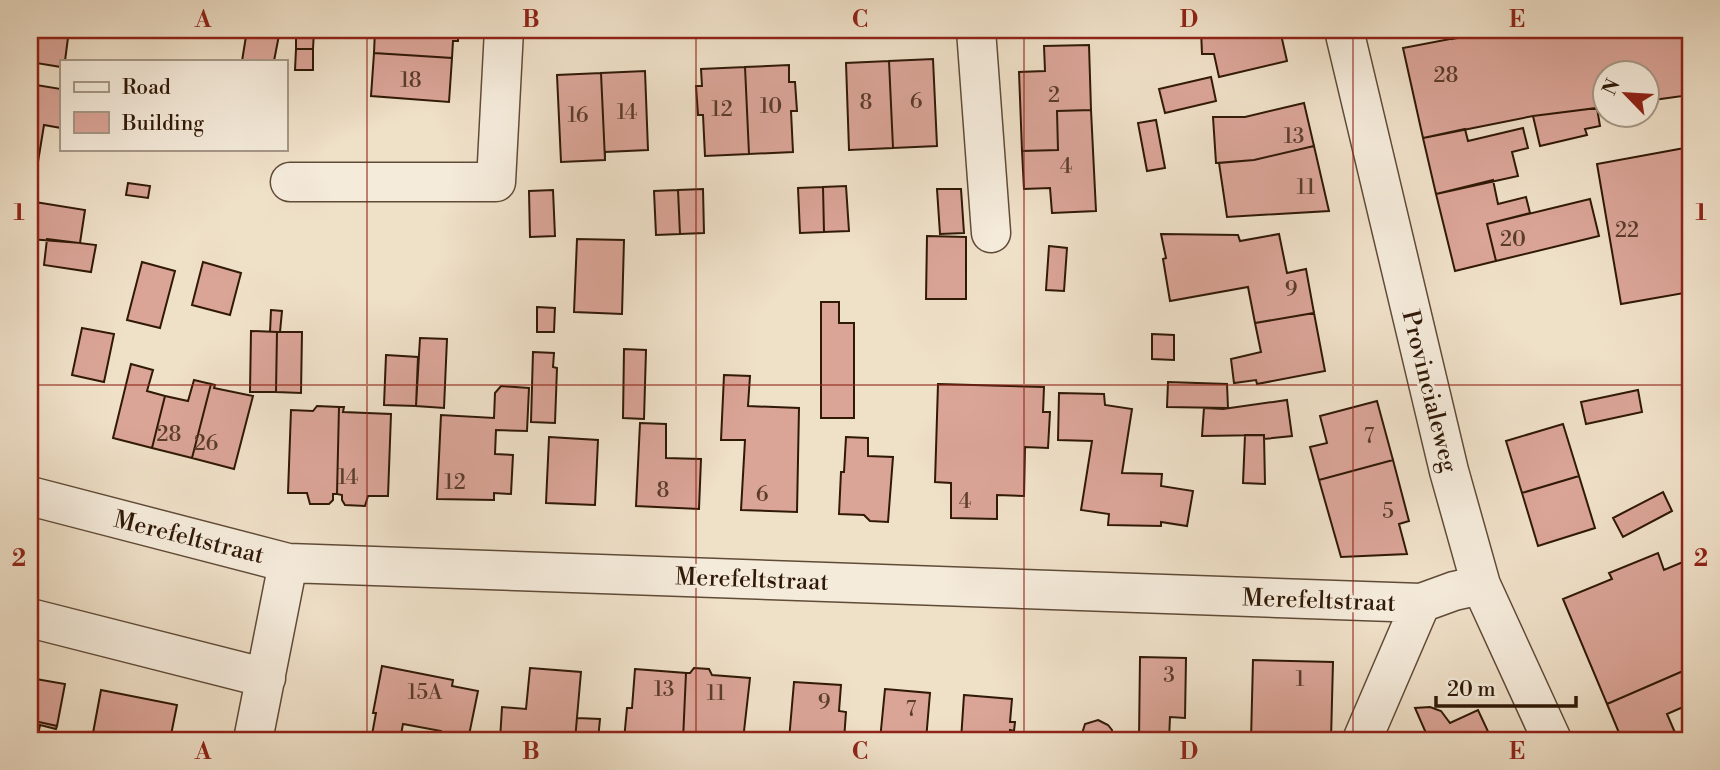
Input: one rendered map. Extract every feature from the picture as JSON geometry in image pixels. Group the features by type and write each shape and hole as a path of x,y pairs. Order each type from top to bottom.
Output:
{"street":[{"path":"290,182 496,182 504,30"},
{"path":"976,30 991,233"},
{"name":"Provincialeweg","path":"1344,30 1446,457 1480,585 1552,740"},
{"name":"Merefeltstraat","path":"30,496 288,563 1421,603 1480,585"},
{"path":"253,740 288,563"},
{"path":"1362,740 1421,603"},
{"path":"30,618 265,678"}],"building":[{"path":"30,30 69,30 65,60 60,60 60,67 30,62"},
{"path":"247,30 280,30 274,60 242,60"},
{"path":"296,30 314,30 313,49 296,49"},
{"path":"375,30 458,30 458,41 453,41 452,58 374,53"},
{"path":"1201,30 1280,30 1287,61 1219,77 1214,54 1202,54"},
{"path":"1451,30 1497,30 1452,39"},
{"path":"1497,30 1690,30 1690,95 1660,99 1660,60 1590,60 1590,109 1533,116 1423,138 1403,48"},
{"path":"1089,45 1091,110 1057,111 1058,150 1022,151 1019,72 1045,71 1044,46"},
{"path":"296,49 313,49 313,70 295,70"},
{"path":"374,53 452,58 449,102 371,96"},
{"path":"933,59 937,146 893,148 889,61"},
{"path":"889,61 893,148 849,150 846,63"},
{"path":"789,65 789,82 795,82 797,111 791,111 793,152 749,154 745,67"},
{"path":"745,67 749,154 705,156 703,115 698,115 696,86 702,86 701,69"},
{"path":"645,71 648,150 605,152 605,160 601,73"},
{"path":"601,73 605,160 561,162 557,75"},
{"path":"1211,77 1216,101 1165,113 1159,89"},
{"path":"30,84 60,89 60,128 44,125 37,168 30,166"},
{"path":"1304,103 1314,146 1254,160 1216,163 1213,117 1245,117"},
{"path":"1590,109 1590,128 1585,129 1587,135 1540,146 1533,116"},
{"path":"1091,110 1096,211 1052,213 1050,188 1024,189 1022,151 1058,150 1057,111"},
{"path":"1156,120 1165,168 1147,171 1138,123"},
{"path":"1523,128 1528,148 1512,152 1518,176 1436,194 1423,138 1465,129 1468,141"},
{"path":"1314,146 1329,211 1227,217 1219,163 1254,160"},
{"path":"1690,147 1690,292 1621,304 1597,164"},
{"path":"1493,180 1498,204 1526,197 1530,213 1487,224 1496,261 1455,271 1436,194"},
{"path":"128,183 150,186 148,198 126,195"},
{"path":"846,186 849,231 824,232 823,187"},
{"path":"823,187 824,232 800,233 798,188"},
{"path":"703,189 704,233 680,234 678,190"},
{"path":"937,189 961,189 964,233 940,234"},
{"path":"553,190 555,236 530,237 529,191"},
{"path":"678,190 680,234 656,235 654,191"},
{"path":"1590,199 1599,236 1496,261 1487,224"},
{"path":"35,202 85,210 80,243 30,239"},
{"path":"1161,234 1238,235 1240,241 1279,234 1287,273 1306,269 1314,313 1255,323 1248,287 1170,301"},
{"path":"927,236 966,237 966,299 926,299"},
{"path":"47,239 96,245 91,272 44,265"},
{"path":"577,239 624,240 622,314 574,312"},
{"path":"1049,246 1067,248 1064,291 1046,290"},
{"path":"142,262 175,271 160,328 127,320"},
{"path":"203,262 241,273 230,315 192,305"},
{"path":"821,302 839,302 839,323 854,323 854,418 821,418"},
{"path":"537,307 555,308 554,332 537,332"},
{"path":"271,310 282,311 280,332 270,332"},
{"path":"1314,313 1325,371 1257,384 1256,380 1234,383 1231,359 1261,352 1255,323"},
{"path":"82,328 114,334 104,382 72,375"},
{"path":"251,331 277,332 276,392 250,392"},
{"path":"277,332 302,332 301,393 276,392"},
{"path":"1152,334 1174,335 1174,360 1152,359"},
{"path":"420,338 447,339 444,408 416,406"},
{"path":"624,349 646,350 644,419 623,418"},
{"path":"533,352 554,353 553,367 557,368 555,423 531,422"},
{"path":"386,355 418,357 416,406 384,405"},
{"path":"131,364 153,370 147,391 165,396 152,448 113,438"},
{"path":"724,375 750,376 748,406 799,408 797,512 741,510 745,440 721,440"},
{"path":"194,380 211,384 192,458 152,448 165,396 188,401"},
{"path":"1168,382 1227,384 1228,408 1167,407"},
{"path":"211,384 215,385 214,388 253,396 234,469 192,458"},
{"path":"938,384 1044,387 1043,412 1050,412 1048,448 1025,447 1024,496 997,495 997,519 951,518 951,483 935,482"},
{"path":"501,386 529,388 527,431 496,430 495,454 513,455 511,494 494,493 494,500 437,499 441,415 494,418 495,393"},
{"path":"1638,390 1642,412 1586,424 1581,402"},
{"path":"1059,393 1104,394 1105,405 1132,409 1122,473 1162,474 1161,486 1193,491 1187,526 1161,522 1161,526 1108,525 1109,514 1081,510 1092,441 1058,440"},
{"path":"1287,400 1292,436 1264,439 1264,435 1202,436 1204,408 1223,409"},
{"path":"1377,401 1393,460 1319,480 1310,447 1327,443 1320,416"},
{"path":"317,406 339,407 337,494 333,494 333,500 329,504 310,504 307,493 288,493 291,410 313,411"},
{"path":"339,407 344,407 343,412 391,414 388,496 368,496 365,506 345,505 342,495 337,494"},
{"path":"640,423 666,424 666,458 701,459 699,509 636,506"},
{"path":"1563,424 1579,476 1522,493 1506,441"},
{"path":"1245,435 1264,435 1265,484 1243,483"},
{"path":"549,437 598,440 595,505 546,503"},
{"path":"846,437 868,438 868,456 893,457 888,522 870,521 864,515 839,514"},
{"path":"1393,460 1409,521 1399,524 1407,554 1341,557 1319,480"},
{"path":"1579,476 1595,528 1538,546 1522,493"},
{"path":"1663,492 1672,511 1623,537 1613,518"},
{"path":"1658,553 1664,570 1690,559 1690,668 1607,704 1563,599 1612,579 1609,573"},
{"path":"1140,657 1186,658 1185,718 1170,717 1169,740 1139,740"},
{"path":"1253,660 1333,662 1331,740 1251,740"},
{"path":"382,666 453,680 452,686 478,691 468,740 440,740 441,731 403,724 400,740 371,740"},
{"path":"530,668 581,672 575,740 500,740 502,707 526,709"},
{"path":"694,668 709,669 712,675 750,678 743,740 683,740 686,673 690,673"},
{"path":"1690,668 1690,704 1667,714 1676,735 1663,740 1622,740 1607,704"},
{"path":"635,669 686,673 683,740 624,740 627,708 632,708"},
{"path":"30,678 65,684 57,726 30,720"},
{"path":"794,682 841,685 839,711 846,712 844,740 789,740"},
{"path":"885,689 930,693 926,740 880,740"},
{"path":"101,690 177,705 170,740 129,740 93,733"},
{"path":"964,695 1012,699 1010,722 1015,722 1014,731 1010,730 1009,740 961,740"},
{"path":"1430,707 1441,711 1450,723 1478,710 1492,740 1429,740 1415,708"},
{"path":"577,718 600,719 598,740 575,740"},
{"path":"30,720 57,726 56,729 40,725 37,740 30,740"},
{"path":"1098,720 1108,725 1112,730 1112,737 1121,738 1120,740 1080,740 1085,724"},
{"path":"89,732 93,733 129,740 87,740"}]}
